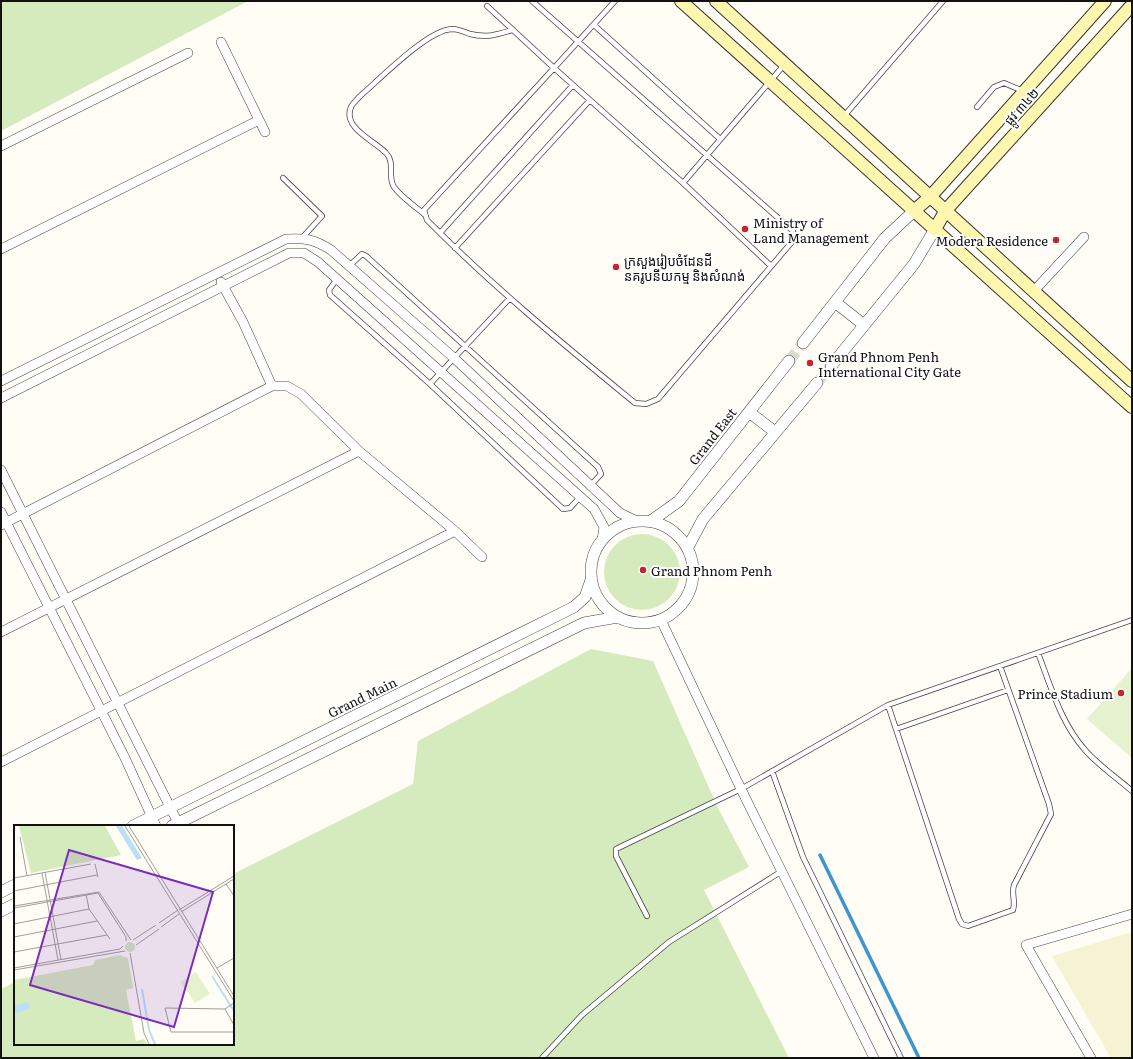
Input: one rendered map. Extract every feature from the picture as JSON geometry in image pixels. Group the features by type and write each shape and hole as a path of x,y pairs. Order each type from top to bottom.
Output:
{"main road":[{"path":"681,1 915,210 1132,407"},
{"path":"716,1 946,210 1033,292 1130,376"},
{"name":"ផ្លូវ ៣៤២","path":"915,210 930,197 1023,91 1105,1"},
{"name":"ផ្លូវ ៣៤២","path":"935,229 946,210 1132,5"}],"street":[{"path":"221,42 265,132"},
{"path":"1,146 188,53"},
{"path":"1,250 259,120"},
{"path":"803,343 885,238 915,210"},
{"path":"831,366 914,264 935,229"},
{"path":"1033,292 1084,237"},
{"path":"300,252 302,238"},
{"path":"1,380 286,240 302,238 317,241 349,266 454,358 620,513 637,521"},
{"path":"1,398 290,253 300,252 318,262 442,371 580,496 600,518 604,526 602,540"},
{"path":"337,279 349,266"},
{"path":"217,274 243,322 272,386"},
{"path":"835,302 864,325"},
{"name":"Grand East","path":"651,521 679,501 789,361"},
{"path":"688,547 703,518 817,383"},
{"path":"4,523 272,386 287,386 301,394 359,451 455,531 482,557"},
{"path":"749,412 775,432"},
{"path":"1,632 359,451"},
{"path":"1,470 170,808 175,824 584,623 618,617"},
{"path":"1,512 4,523 50,608 102,712 154,822"},
{"path":"637,521 651,521 665,526 678,534 688,547 692,559 694,574 691,588 684,601 676,610 661,620 647,623 632,622 618,617 606,609 597,597 591,580 591,562 602,540 608,533 621,525 637,521"},
{"path":"1,762 118,704 455,531"},
{"name":"Grand Main","path":"138,825 154,822 170,808 574,607 585,597 591,580"},
{"path":"661,620 741,789 874,1058"},
{"path":"1,892 14,886"},
{"path":"1,911 14,904"},
{"path":"1091,1058 1026,945 1132,914"}],"lane":[{"path":"512,30 492,37 474,35 453,29 439,32 426,40 359,97 351,107 350,117 353,126 386,152 391,160 390,177 394,187 424,214 455,248 510,299 635,403 646,404 658,399 791,243 794,237 793,231 708,154 532,1"},
{"path":"424,214 424,210 615,1"},
{"path":"843,117 943,1"},
{"path":"487,6 554,68 684,183 771,266"},
{"path":"594,25 720,139"},
{"path":"684,183 785,64"},
{"path":"977,107 994,87 1004,83 1023,91"},
{"path":"440,233 573,85"},
{"path":"455,248 590,100"},
{"path":"283,178 322,216 302,238"},
{"path":"349,266 358,256 362,254 366,256 598,467 601,474 591,485"},
{"path":"337,279 328,290 330,295 430,384 563,509 570,508 580,496"},
{"path":"430,384 510,299"},
{"path":"647,916 616,856 616,850 741,789 888,705 1132,620"},
{"path":"1038,653 1060,713 1075,738 1085,751 1132,791"},
{"path":"888,705 962,924 968,926 1007,914 1013,910 1015,904 1012,891 1014,885 1051,814 1049,804 1000,666"},
{"path":"896,729 1008,690"},
{"path":"772,771 803,858 901,1058"},
{"path":"542,1058 582,1016 668,942 782,871"}],"shaded area":[{"path":"1132,932 1132,1058 1111,1058 1052,956"}],"green space":[{"path":"1,1 248,1 1,131"},
{"path":"634,534 650,534 663,540 674,551 680,564 678,587 663,604 650,610 634,610 621,604 606,587 604,580 604,564 610,551 627,536"},
{"path":"591,649 653,661 717,806 749,867 704,890 789,1058 1,1058 1,989 14,982 14,1045 234,1045 234,874 413,784 418,741"},
{"name":"Prince Stadium","path":"1132,668 1132,758 1087,719"}],"waterway":[{"path":"820,855 919,1058"}],"tunnel":[{"path":"789,361 803,343"},
{"path":"817,383 831,366"}],"place":[{"name":"Ministry of Land Management","path":"745,229"},
{"name":"Modera Residence","path":"1056,240"},
{"name":"ក្រសួងរៀបចំដែនដី នគរូបនីយកម្ម និងសំណង់","path":"616,267"},
{"name":"Grand Phnom Penh International City Gate","path":"810,363"},
{"name":"Grand Phnom Penh","path":"643,570"},
{"name":"Prince Stadium","path":"1121,693"}]}
